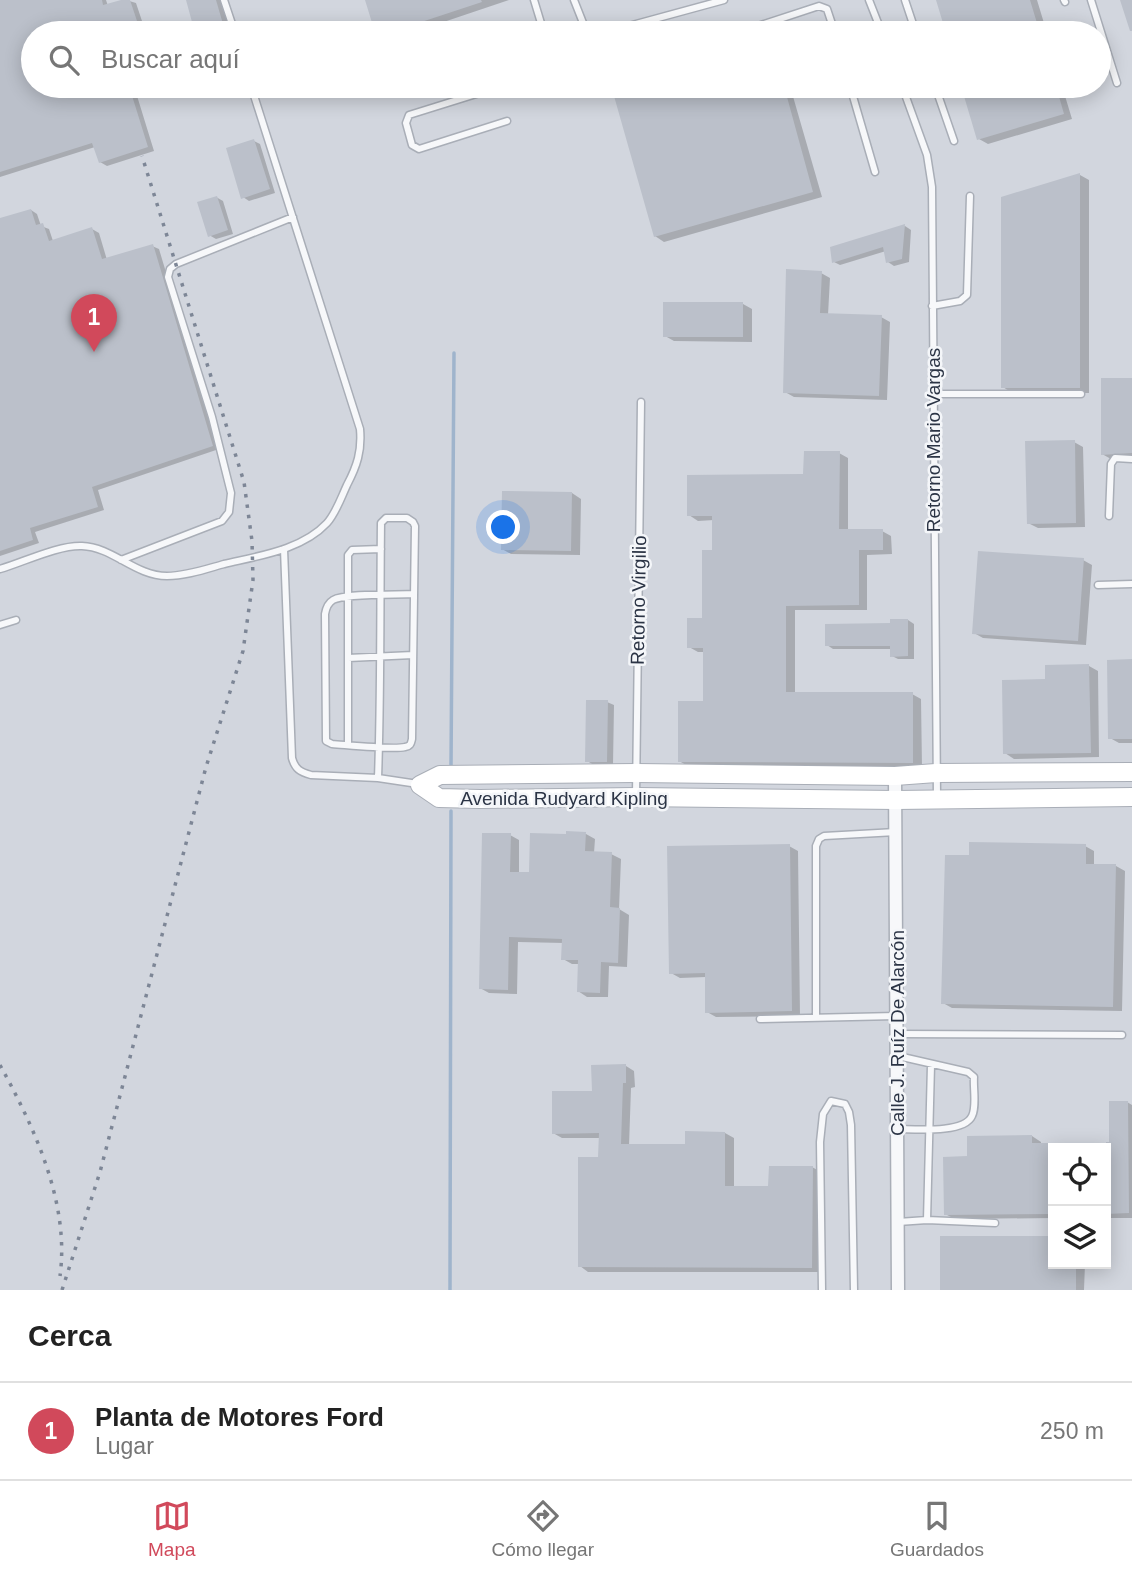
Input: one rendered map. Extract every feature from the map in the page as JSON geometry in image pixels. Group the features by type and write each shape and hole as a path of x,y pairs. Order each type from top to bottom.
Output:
{"street":[{"name":"Avenida Rudyard Kipling","path":"1132,772 936,773 895,776 636,773 440,775 420,785 439,798 480,799 636,797 895,800 1132,797"},
{"path":"480,776 480,799"},
{"name":"Calle J. Ruíz De Alarcón","path":"895,776 898,1290"}],"lane":[{"path":"224,0 231,21"},
{"path":"534,0 540,21"},
{"path":"574,0 582,21"},
{"path":"647,21 724,0"},
{"path":"869,0 877,21"},
{"path":"905,0 912,21"},
{"path":"1091,0 1097,21"},
{"path":"773,21 819,6 827,9 831,21"},
{"path":"1111,66 1116,83"},
{"path":"0,569 71,546 100,549 152,573 166,576 284,549 319,530 328,521 358,463 361,451 357,417 255,98"},
{"path":"464,98 409,115 406,123 412,145 419,149 507,121"},
{"path":"853,98 875,172"},
{"name":"Retorno Mario Vargas","path":"906,98 930,167 932,198 937,799"},
{"path":"938,98 954,141"},
{"path":"932,306 960,300 967,295 970,196"},
{"path":"121,560 222,521 229,512 230,493 212,417 168,276 170,269 293,217"},
{"path":"933,394 1081,394"},
{"name":"Retorno Virgilio","path":"636,797 641,402"},
{"path":"1109,516 1111,464 1115,458 1132,459"},
{"path":"378,778 379,746 380,595 381,523 384,519 407,518 413,522 414,594 412,742 405,747 379,746 348,745 332,744 326,741 325,614 335,598 380,595 414,594"},
{"path":"284,549 294,766 301,773 311,775 378,778 420,785"},
{"path":"348,745 348,552 381,549"},
{"path":"1098,585 1132,584"},
{"path":"0,625 16,620"},
{"path":"348,658 413,655"},
{"path":"816,1017 816,846 819,839 824,836 896,832"},
{"path":"760,1019 898,1016"},
{"path":"898,1034 1122,1035"},
{"path":"897,1129 952,1128 972,1116 974,1077 968,1072 931,1066 898,1056"},
{"path":"927,1220 931,1066"},
{"path":"822,1290 820,1142 823,1114 831,1101 845,1104 851,1125 854,1290"},
{"path":"898,1222 927,1220 995,1223"}],"shaded area":[{"path":"0,0 1132,0 1132,1290 0,1290"}],"building":[{"path":"0,0 102,0 103,5 130,0 137,21 21,21 21,98 133,98 148,147 99,163 92,143 0,172"},
{"path":"186,0 216,0 222,21 192,21"},
{"path":"365,0 482,2 424,21 371,21"},
{"path":"936,0 1030,0 1036,21 942,21"},
{"path":"1120,0 1132,0 1132,31 1130,31"},
{"path":"615,98 787,98 813,192 654,237"},
{"path":"965,98 1059,98 1064,114 977,140"},
{"path":"254,139 270,189 241,199 226,148"},
{"path":"1080,173 1080,388 1001,388 1001,197"},
{"path":"217,196 228,230 208,237 197,202"},
{"path":"31,209 36,225 43,223 49,241 92,227 102,259 153,244 213,446 92,487 98,507 30,528 33,540 0,551 0,218"},
{"path":"905,224 902,259 886,263 883,247 832,263 830,247"},
{"path":"786,269 822,271 820,313 882,315 879,396 783,393"},
{"path":"663,302 743,302 743,337 663,337"},
{"path":"1101,378 1132,378 1132,453 1101,455"},
{"path":"1075,440 1076,523 1027,524 1025,441"},
{"path":"804,451 840,451 839,529 883,529 883,550 859,550 859,605 786,606 786,692 913,692 913,763 678,762 678,701 703,701 703,648 687,648 687,618 702,618 702,550 712,550 712,516 687,516 687,475 803,474"},
{"path":"502,491 572,492 571,551 501,550"},
{"path":"978,551 1084,558 1078,641 972,634"},
{"path":"890,619 908,619 908,656 890,657 890,646 825,646 825,624 890,623"},
{"path":"1132,659 1132,739 1108,739 1107,660"},
{"path":"1089,664 1091,753 1003,754 1002,680 1045,679 1045,665"},
{"path":"586,700 608,700 607,762 585,762"},
{"path":"566,831 586,832 585,851 612,852 610,907 620,908 618,963 601,962 600,993 577,992 578,960 561,960 562,939 509,937 508,990 479,989 482,833 511,833 510,872 529,872 530,833 566,834"},
{"path":"969,842 1086,844 1086,864 1116,864 1113,1007 941,1004 945,855 969,855"},
{"path":"790,844 792,1011 705,1013 705,973 669,974 667,846"},
{"path":"626,1064 621,1144 685,1144 685,1131 725,1132 725,1186 768,1186 769,1166 813,1166 812,1268 578,1267 578,1157 598,1157 599,1133 552,1134 552,1091 592,1091 591,1065"},
{"path":"1109,1101 1128,1101 1129,1213 1111,1214 1111,1143 1106,1143 1109,1142"},
{"path":"1032,1135 1032,1143 1048,1143 1048,1214 944,1215 943,1157 967,1156 967,1136"},
{"path":"940,1236 1048,1236 1048,1269 1076,1269 1076,1290 940,1290"}],"waterway":[{"path":"451,766 454,353"},
{"path":"450,1290 451,811"}],"railway":[{"path":"62,1290 100,1172 206,767 243,651 253,580 252,541 244,482 142,156"},
{"path":"0,1065 37,1140 54,1194 60,1221 60,1276"}],"place":[{"name":"Planta de Motores Ford","path":"94,352"}]}
